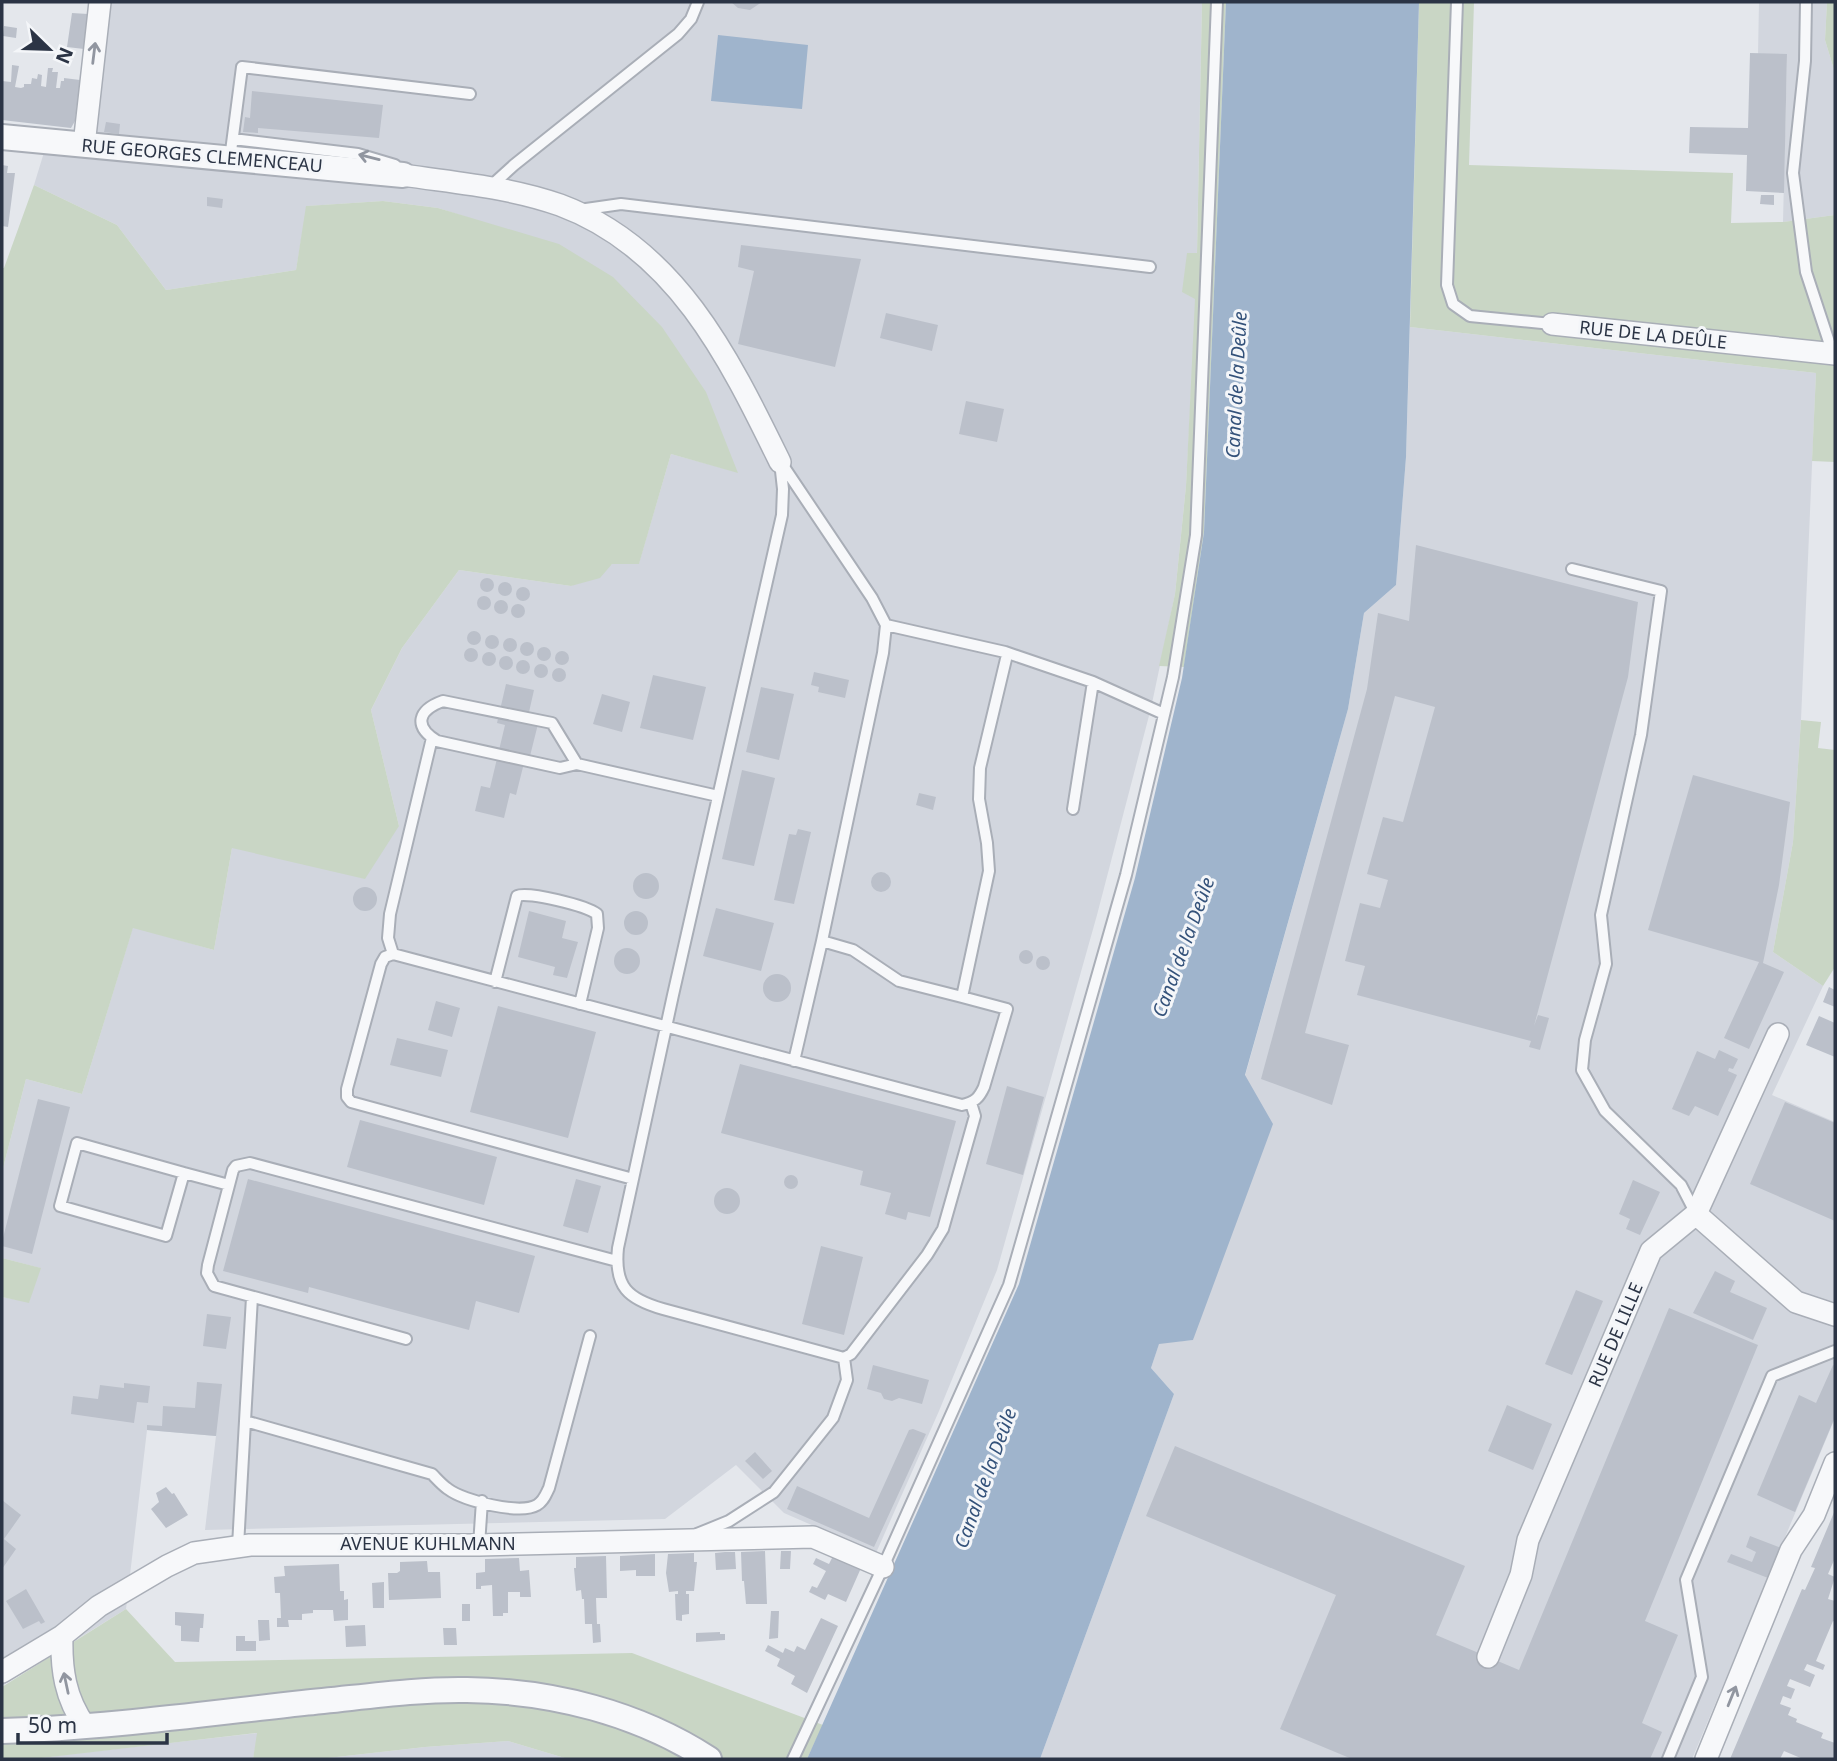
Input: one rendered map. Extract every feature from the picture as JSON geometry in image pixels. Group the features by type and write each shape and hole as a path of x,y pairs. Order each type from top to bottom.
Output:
{"street":[{"path":"83,145 100,2"},
{"name":"RUE GEORGES CLEMENCEAU","path":"2,137 83,145 231,149 403,175"},
{"path":"403,175 491,186 572,210 621,238 656,267 692,306 737,374 780,462"},
{"name":"RUE DE LA DEÛLE","path":"1552,324 1834,354"},
{"name":"RUE DE LILLE","path":"1488,1657 1521,1575 1528,1540 1651,1251 1696,1214 1778,1034"},
{"path":"1696,1214 1796,1302 1835,1315"},
{"path":"1706,1759 1791,1549 1814,1515 1835,1463"},
{"name":"AVENUE KUHLMANN","path":"2,1672 62,1636 99,1606 167,1566 194,1553 238,1546 479,1545 813,1537 883,1567"},
{"path":"62,1636 61,1655 65,1685 85,1726"},
{"path":"2,1731 85,1726 404,1693 486,1690 533,1695 595,1708 649,1728 706,1757"},
{"path":"2,1741 40,1730"}],"lane":[{"path":"491,186 678,34 691,19 698,2"},
{"path":"793,1759 883,1567 1009,1285 1126,875 1173,677 1196,536 1217,2"},
{"name":"RUE DE LA DEÛLE","path":"1457,2 1447,285 1453,304 1470,316 1552,324"},
{"path":"1806,2 1805,61 1793,173 1806,272 1834,354"},
{"path":"434,180 358,154 231,149 242,67 470,94"},
{"path":"572,210 621,204 1150,268"},
{"path":"780,462 845,556 886,625 883,653 794,1061"},
{"path":"780,462 782,515 666,1027 617,1261 618,1272 627,1293 642,1303 844,1358 851,1354 927,1255 949,1217 975,1116 971,1103"},
{"path":"1572,569 1661,591 1641,735 1601,915 1606,964 1585,1040 1582,1070 1605,1111 1681,1185 1696,1214"},
{"path":"886,625 1005,652 1093,682 1164,714"},
{"path":"961,998 989,871 979,799 980,768 1006,659"},
{"path":"1073,809 1093,682"},
{"path":"578,764 552,723 443,701 430,705 424,714 421,725 425,733 437,741 560,768 578,764 718,796"},
{"path":"393,954 388,938 390,914 432,738"},
{"path":"495,982 517,896 528,894 586,909 597,914 598,928 580,1004"},
{"path":"633,1179 351,1102 347,1097 347,1089 385,957 393,954 962,1105 979,1097 1007,1009 899,981 853,950 822,941"},
{"path":"184,1173 166,1236 60,1206 77,1143 229,1185"},
{"path":"406,1339 214,1286 207,1273 236,1166 250,1163 617,1261"},
{"path":"238,1546 251,1297"},
{"path":"245,1422 432,1474 448,1490 460,1496 514,1509 526,1509 543,1500 550,1488 590,1336"},
{"path":"1668,1759 1702,1677 1686,1580 1772,1376 1835,1351"},
{"path":"680,1540 729,1521 774,1492 833,1418 847,1380 844,1358"},
{"path":"479,1545 482,1501"}],"shaded area":[{"path":"111,2 1202,2 1196,299 1186,486 1175,594 1151,708 1097,915 997,1270 939,1411 876,1553 784,1513 736,1465 665,1519 205,1530 216,1436 147,1430 126,1609 2,1686 2,1297 29,1302 40,1268 2,1258 2,1172 26,1079 82,1094 133,927 214,950 232,848 399,826 371,710 402,648 459,570 571,586 612,564 639,563 671,454 737,472 491,225 438,208 383,201 307,206 296,270 166,290 117,225 34,185 49,136 94,140"},
{"path":"1759,2 1827,2 1825,40 1835,73 1835,215 1783,222 1787,55 1758,54"},
{"path":"1410,327 1816,373 1793,842 1773,952 1823,986 1772,1095 1835,1122 1835,1418 1692,1759 1040,1759 1174,1394 1151,1368 1159,1343 1193,1340 1245,1076 1348,709 1364,613 1396,585 1406,457"},
{"path":"258,1733 253,1759 33,1759 71,1754"},
{"path":"508,1741 568,1759 319,1759 425,1747"}],"green space":[{"path":"1202,2 1226,2 1204,532 1184,667 1159,666 1175,594 1186,486 1195,299 1182,292 1187,253 1197,253"},
{"path":"1419,2 1474,2 1469,165 1733,173 1731,223 1783,222 1835,215 1835,462 1812,461 1816,373 1410,327"},
{"path":"1827,2 1835,2 1835,73 1825,40"},
{"path":"34,185 117,225 166,290 296,270 306,206 383,201 438,208 559,244 613,277 662,327 706,392 738,473 671,454 639,564 612,564 600,578 571,586 459,570 402,648 371,710 399,826 365,879 232,848 214,950 133,928 82,1094 26,1079 2,1172 2,268"},
{"path":"1801,720 1821,722 1818,748 1835,750 1835,967 1823,986 1773,952 1793,842"},
{"path":"2,1258 41,1268 29,1303 2,1297"},
{"path":"126,1609 175,1662 632,1653 823,1725 807,1759 568,1759 508,1741 319,1759 253,1759 257,1733 33,1759 2,1759 2,1687"}],"water":[{"name":"Canal de la Deûle","path":"1226,2 1419,2 1406,457 1396,585 1364,613 1348,709 1245,1075 1273,1124 1193,1340 1159,1344 1151,1368 1174,1394 1040,1759 807,1759 1019,1284 1135,878 1182,678 1204,532"},
{"path":"718,35 808,45 802,109 711,101"}],"building":[{"path":"731,2 762,2 750,10 738,8"},
{"path":"72,13 88,14 84,49 67,47"},
{"path":"4,26 17,28 16,38 3,36"},
{"path":"1750,53 1787,54 1784,193 1746,191 1747,155 1689,153 1690,127 1748,128"},
{"path":"12,65 19,66 15,87 31,84 32,78 37,79 38,74 42,75 41,86 46,87 48,68 53,68 52,72 58,72 56,88 60,88 64,78 80,80 75,121 71,128 2,120 2,81 11,82"},
{"path":"252,91 383,105 379,138 258,128 258,133 243,132 245,117 250,118"},
{"path":"106,122 120,124 119,134 104,132"},
{"path":"2,165 8,166 7,173 15,173 8,227 2,226"},
{"path":"1761,195 1774,195 1774,205 1760,204"},
{"path":"207,197 223,199 222,208 207,206"},
{"path":"741,245 861,259 835,367 738,344 754,271 738,267"},
{"path":"886,313 938,325 932,351 880,338"},
{"path":"966,401 1004,409 997,442 959,434"},
{"path":"1416,545 1638,602 1628,677 1534,1026 1538,1015 1549,1018 1540,1050 1529,1047 1531,1041 1357,995 1365,966 1345,961 1360,903 1380,908 1388,880 1367,874 1383,817 1403,822 1435,707 1395,696 1305,1033 1349,1045 1332,1105 1261,1079 1367,689 1378,613 1409,621"},
{"path":"487,578 492,580 492,590 487,592 482,590 480,585 482,580"},
{"path":"505,582 510,584 510,594 505,596 500,594 498,589 500,584"},
{"path":"523,587 528,589 528,599 523,601 518,599 516,594 518,589"},
{"path":"484,596 489,598 489,608 484,610 479,608 477,603 479,598"},
{"path":"501,600 506,602 506,612 501,614 496,612 494,607 496,602"},
{"path":"518,604 523,606 523,616 518,618 513,616 511,611 513,606"},
{"path":"474,631 479,633 479,643 474,645 469,643 467,638 469,633"},
{"path":"492,635 497,637 497,647 492,649 487,647 485,642 487,637"},
{"path":"510,638 515,640 515,650 510,652 505,650 503,645 505,640"},
{"path":"527,642 532,644 532,654 527,656 522,654 520,649 522,644"},
{"path":"544,647 549,649 549,659 544,661 539,659 537,654 539,649"},
{"path":"471,648 476,650 476,660 471,662 466,660 464,655 466,650"},
{"path":"562,651 567,653 567,663 562,665 557,663 555,658 557,653"},
{"path":"489,652 494,654 494,664 489,666 484,664 482,659 484,654"},
{"path":"506,656 511,658 511,668 506,670 501,668 499,663 501,658"},
{"path":"523,660 528,662 528,672 523,674 518,672 516,667 518,662"},
{"path":"541,664 546,666 546,676 541,678 536,676 534,671 536,666"},
{"path":"559,668 564,670 564,680 559,682 554,680 552,675 554,670"},
{"path":"814,672 849,680 845,698 818,692 819,687 811,685"},
{"path":"653,675 706,687 693,740 640,728"},
{"path":"506,684 534,690 527,721 538,724 528,764 524,763 516,795 510,793 504,818 475,811 481,786 490,788 505,725 497,723"},
{"path":"761,687 794,694 779,760 746,752"},
{"path":"602,694 630,702 622,732 593,724"},
{"path":"742,770 775,778 754,866 722,859"},
{"path":"1693,775 1790,802 1779,885 1763,963 1784,972 1749,1049 1724,1038 1759,962 1648,930"},
{"path":"919,793 936,797 933,810 916,805"},
{"path":"798,829 811,832 794,904 774,900 789,834 796,835"},
{"path":"881,872 888,875 891,882 888,889 881,892 874,889 871,882 874,875"},
{"path":"646,873 655,877 659,886 655,895 646,899 637,895 633,886 637,877"},
{"path":"365,887 376,894 377,899 370,910 365,911 354,904 353,899 360,888"},
{"path":"716,908 774,923 761,971 703,956"},
{"path":"529,911 566,921 562,938 578,942 567,978 553,975 555,967 518,957"},
{"path":"636,911 645,914 648,923 645,932 636,935 627,932 624,923 627,914"},
{"path":"627,948 636,952 640,961 636,970 627,974 618,970 614,961 618,952"},
{"path":"1026,950 1031,952 1031,962 1026,964 1021,962 1019,957 1021,952"},
{"path":"1043,956 1048,958 1048,968 1043,970 1038,968 1036,963 1038,958"},
{"path":"777,974 787,978 791,988 787,998 777,1002 767,998 763,988 767,978"},
{"path":"1829,987 1835,990 1835,1007 1823,1002"},
{"path":"436,1001 460,1008 452,1037 428,1030"},
{"path":"498,1006 596,1032 568,1138 470,1112"},
{"path":"1819,1016 1835,1023 1835,1057 1806,1045"},
{"path":"397,1038 448,1050 441,1077 390,1065"},
{"path":"1719,1050 1738,1059 1733,1069 1729,1068 1728,1071 1737,1075 1718,1116 1695,1106 1689,1116 1672,1109 1697,1051 1715,1059"},
{"path":"740,1064 956,1121 930,1217 908,1212 906,1220 885,1214 891,1193 860,1185 863,1171 721,1133"},
{"path":"1007,1086 1044,1097 1023,1175 986,1164"},
{"path":"38,1099 70,1107 32,1254 2,1246 2,1242"},
{"path":"1785,1102 1835,1123 1835,1221 1750,1184"},
{"path":"360,1120 497,1157 484,1205 347,1167"},
{"path":"791,1175 796,1177 796,1187 791,1189 786,1187 784,1182 786,1177"},
{"path":"248,1179 535,1256 519,1313 476,1301 469,1330 309,1287 308,1293 223,1271"},
{"path":"576,1179 601,1186 588,1233 563,1226"},
{"path":"1633,1180 1660,1192 1640,1235 1626,1229 1630,1219 1619,1214"},
{"path":"727,1188 736,1192 740,1201 736,1210 727,1214 718,1210 714,1201 718,1192"},
{"path":"821,1246 863,1257 844,1335 802,1324"},
{"path":"1715,1271 1735,1281 1730,1292 1767,1308 1753,1340 1693,1313"},
{"path":"1576,1290 1603,1301 1572,1375 1545,1364"},
{"path":"1669,1308 1758,1345 1645,1621 1678,1635 1642,1723 1662,1732 1650,1759 1352,1759 1280,1729 1336,1595 1146,1516 1175,1446 1465,1566 1436,1635 1519,1670"},
{"path":"207,1314 231,1317 226,1349 203,1346"},
{"path":"873,1365 929,1380 922,1404 899,1398 892,1401 884,1399 881,1393 867,1389"},
{"path":"1833,1365 1835,1417 1795,1512 1757,1495 1799,1395 1816,1403"},
{"path":"197,1382 222,1384 216,1436 147,1430 147,1425 162,1426 163,1406 195,1408"},
{"path":"124,1383 150,1386 148,1403 137,1402 134,1423 71,1414 73,1396 98,1399 100,1385 124,1388"},
{"path":"1507,1405 1552,1424 1533,1470 1488,1451"},
{"path":"909,1430 926,1434 874,1547 787,1509 797,1486 869,1518"},
{"path":"755,1452 772,1471 763,1479 745,1461"},
{"path":"166,1487 174,1493 188,1515 166,1528 151,1509 159,1502 156,1493"},
{"path":"2,1500 21,1515 4,1539 16,1549 2,1569"},
{"path":"1835,1510 1835,1558 1828,1574 1835,1577 1828,1599 1835,1601 1835,1622 1833,1621 1816,1661 1825,1665 1823,1670 1807,1664 1804,1670 1815,1675 1810,1687 1790,1679 1787,1686 1795,1689 1791,1699 1783,1696 1780,1704 1791,1708 1788,1715 1797,1719 1796,1722 1823,1733 1821,1738 1835,1743 1835,1759 1803,1759 1784,1751 1780,1759 1730,1759 1802,1589 1805,1590 1815,1568 1811,1567"},
{"path":"1750,1536 1781,1548 1768,1578 1727,1562 1731,1554 1752,1562 1756,1552 1746,1547"},
{"path":"765,1551 767,1604 746,1604 741,1552"},
{"path":"781,1551 791,1551 790,1569 780,1569"},
{"path":"735,1552 736,1569 716,1570 715,1553"},
{"path":"694,1553 694,1562 697,1562 694,1591 686,1591 686,1594 689,1594 689,1614 682,1615 682,1621 676,1620 675,1594 678,1594 678,1591 669,1592 666,1573 668,1554"},
{"path":"655,1554 655,1576 636,1576 636,1570 620,1571 620,1556"},
{"path":"606,1556 607,1598 596,1598 601,1642 593,1643 592,1624 585,1624 584,1599 581,1590 576,1591 574,1568 576,1557"},
{"path":"833,1556 861,1568 846,1602 828,1594 825,1600 809,1592 812,1586 817,1588 826,1571 813,1564 816,1558 829,1564"},
{"path":"519,1558 520,1571 529,1570 531,1597 520,1597 520,1592 508,1592 508,1613 493,1616 492,1585 476,1589 476,1573 485,1572 485,1559"},
{"path":"427,1561 428,1572 440,1572 441,1598 389,1600 388,1573 400,1571 400,1562"},
{"path":"339,1564 340,1591 344,1591 344,1600 348,1599 348,1620 334,1621 333,1610 313,1610 313,1613 302,1614 302,1620 288,1620 289,1627 277,1627 277,1618 281,1618 280,1593 275,1593 274,1577 285,1576 284,1566"},
{"path":"384,1582 384,1608 373,1608 372,1583"},
{"path":"26,1589 45,1622 41,1624 39,1621 23,1629 6,1601"},
{"path":"462,1604 470,1604 470,1621 462,1621"},
{"path":"771,1611 779,1611 778,1638 769,1639"},
{"path":"175,1612 204,1614 199,1642 181,1641 181,1626 175,1625"},
{"path":"821,1618 838,1626 807,1693 791,1684 795,1676 777,1666 780,1659 765,1651 768,1645 783,1653 785,1648 794,1652 797,1646 805,1650"},
{"path":"258,1620 269,1620 270,1640 259,1641"},
{"path":"365,1625 366,1646 346,1647 345,1626"},
{"path":"443,1628 456,1628 457,1645 444,1645"},
{"path":"696,1633 725,1634 725,1640 696,1642"},
{"path":"236,1636 245,1636 245,1641 256,1641 256,1651 236,1651"}]}
